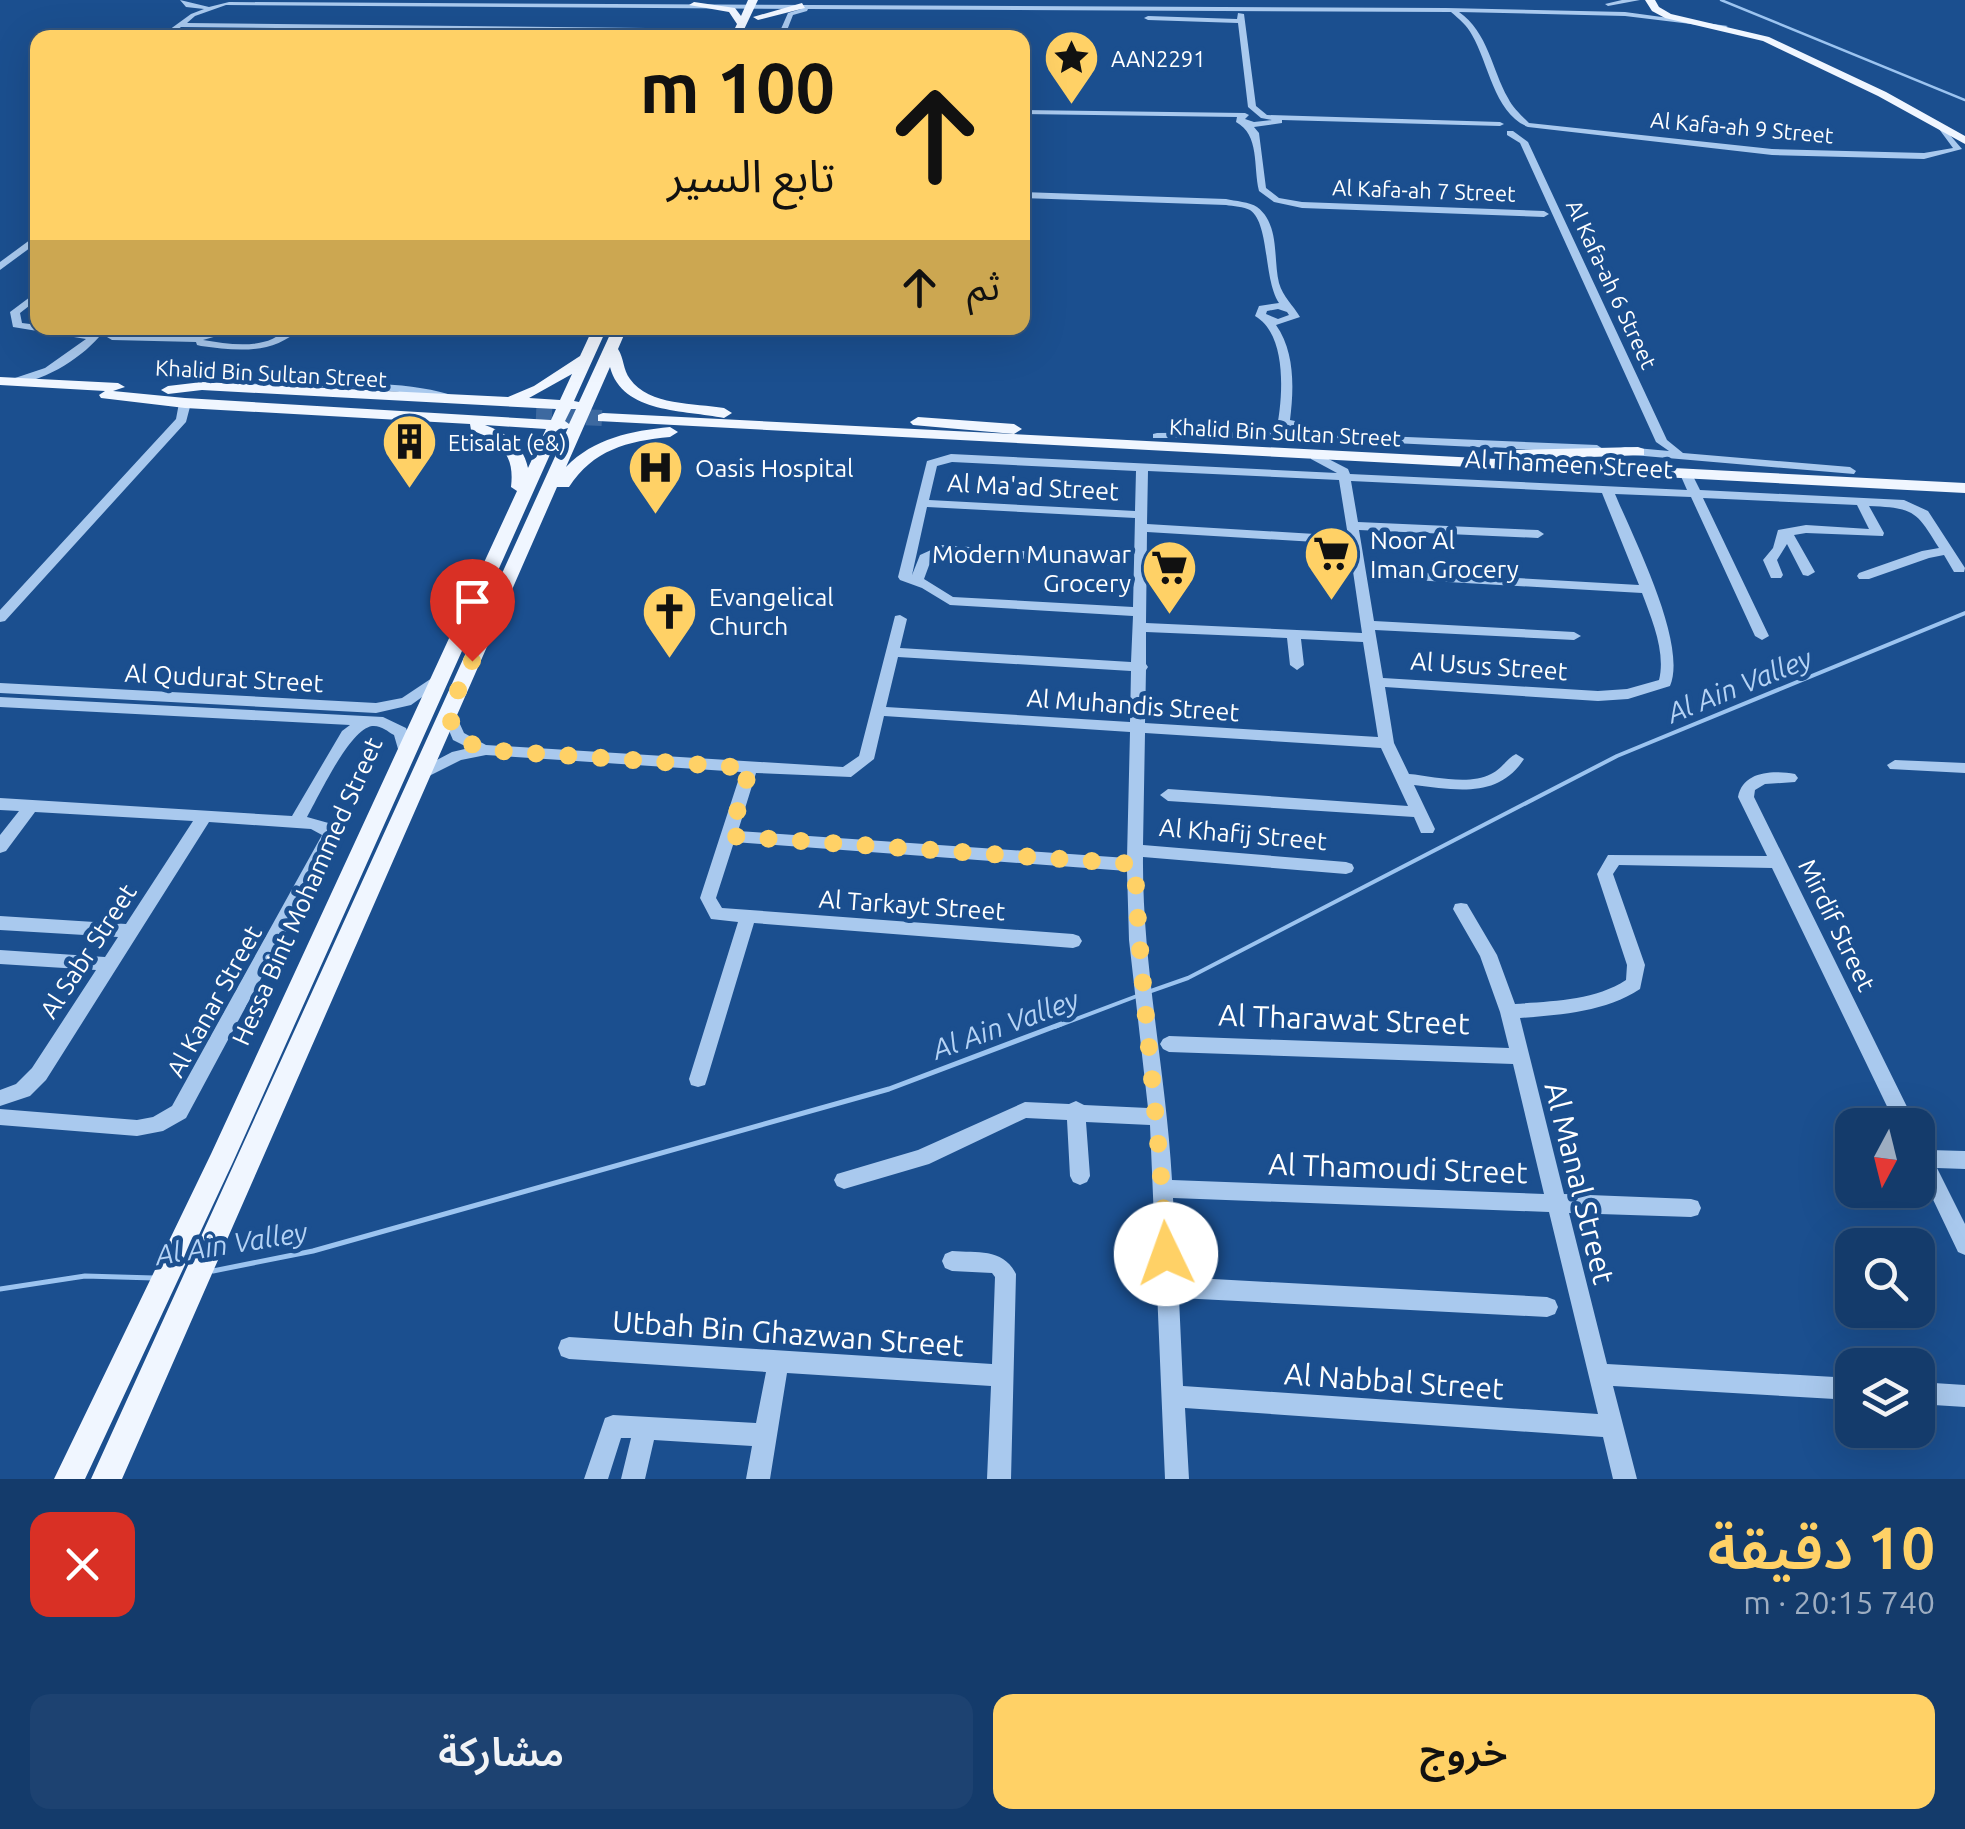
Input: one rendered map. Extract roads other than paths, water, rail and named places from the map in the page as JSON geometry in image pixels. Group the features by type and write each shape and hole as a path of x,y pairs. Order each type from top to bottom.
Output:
{"main road":[{"path":"698,3 717,0"},
{"path":"787,0 803,4"},
{"path":"1652,0 1668,16 1724,26 1766,39 1865,81 1965,142"},
{"path":"1652,0 1673,14 1782,39 1965,131"},
{"path":"753,30 759,2"},
{"path":"739,30 759,2"},
{"path":"698,3 732,10 738,30"},
{"path":"758,18 803,4"},
{"name":"Hessa Bint Mohammed Street","path":"111,1468 232,1164 406,749 516,508 543,416 564,404 597,335"},
{"name":"Hessa Bint Mohammed Street","path":"76,1466 232,1164 420,775 577,426 598,412 617,335"},
{"path":"611,349 621,379 641,395 724,413"},
{"path":"502,402 539,389 586,358"},
{"name":"Khalid Bin Sultan Street","path":"4,384 168,390 543,416"},
{"name":"Khalid Bin Sultan Street","path":"4,384 106,395 543,416"},
{"path":"168,390 235,388 564,404 598,412 724,413 1039,437"},
{"path":"106,395 185,404 340,412 543,416 577,426 960,445 1039,437"},
{"path":"340,412 464,424 498,436 521,460 516,508"},
{"name":"Khalid Bin Sultan Street","path":"598,412 1315,456 1965,488"},
{"path":"534,526 584,457 625,438 683,431"},
{"name":"Khalid Bin Sultan Street","path":"1039,437 1157,436 1965,476"},
{"path":"1510,455 1641,452"},
{"path":"495,612 510,632"}],"street":[{"path":"171,30 188,18 239,0"},
{"path":"566,0 698,3"},
{"path":"1184,0 1253,8"},
{"path":"803,4 1113,3 1382,8 1623,4 1637,0"},
{"path":"783,30 790,14 804,10 1626,8 1652,0"},
{"path":"276,1 286,5"},
{"path":"432,6 449,2"},
{"path":"188,18 185,3 759,2 1226,9 1364,6 1464,14 1624,14 1724,26"},
{"path":"487,3 498,7"},
{"path":"638,8 656,4"},
{"path":"976,7 987,4"},
{"path":"1243,119 1252,107 1253,8"},
{"path":"1464,14 1506,126"},
{"path":"177,25 644,30"},
{"path":"1252,107 1265,120"},
{"path":"1030,112 1506,126 1529,131"},
{"path":"1243,119 1255,133 1262,189 1276,204 1266,220"},
{"path":"1255,133 1265,120"},
{"name":"Al Kafa-ah 9 Street","path":"1506,126 1760,151 1924,156 1961,161"},
{"path":"1924,156 1958,149 1943,129"},
{"name":"Al Kafa-ah 6 Street","path":"1529,131 1662,442"},
{"path":"1252,203 1262,189"},
{"path":"1030,195 1252,203 1266,220 1276,296 1289,315"},
{"name":"Al Kafa-ah 7 Street","path":"1252,203 1544,214"},
{"path":"0,266 30,243"},
{"path":"1265,314 1276,296"},
{"path":"30,300 15,312 17,325 30,327"},
{"path":"1265,314 1289,315"},
{"path":"1265,314 1279,334 1286,408 1296,435 1307,440 1413,450"},
{"path":"1279,334 1289,315"},
{"path":"221,340 229,335"},
{"path":"60,384 57,371 104,336 267,345 284,335"},
{"path":"4,384 74,358"},
{"path":"0,618 182,420 185,404"},
{"path":"1157,436 1279,437 1286,408"},
{"path":"1291,424 1296,432 1312,436 1688,455 1850,471"},
{"path":"1641,452 1660,448 1662,442 1688,455"},
{"path":"1315,456 1344,474 1386,743 1426,828"},
{"name":"Al Thameen Street","path":"917,581 903,574 929,466 942,458 1344,474 1904,504 1921,511 1959,569"},
{"path":"1344,474 1371,459"},
{"path":"1142,467 1135,857 1140,957 1161,1050 1159,1117 1177,1479"},
{"path":"1686,474 1762,636"},
{"path":"1378,574 1646,588 1606,488"},
{"path":"1792,499 1806,529"},
{"name":"Al Ma'ad Street","path":"921,502 1142,522 1353,533 1538,534"},
{"path":"1776,575 1770,560 1779,549 1780,536 1806,529 1878,533 1861,502"},
{"path":"1788,533 1808,572"},
{"path":"1119,562 942,549 925,558 917,581 940,598 954,602 1294,634 1574,636"},
{"path":"1864,576 1927,554 1948,551"},
{"name":"Al Usus Street","path":"1376,682 1598,696 1642,691 1670,677 1646,588"},
{"path":"420,775 458,756 486,750 840,774 853,770 866,759 900,619"},
{"path":"1294,634 1297,665"},
{"path":"892,652 1141,668"},
{"name":"Al Qudurat Street","path":"0,702 305,711 391,706 412,698 438,679"},
{"name":"Al Qudurat Street","path":"0,688 305,711 343,727"},
{"name":"Al Muhandis Street","path":"877,712 1386,743"},
{"path":"449,714 458,736 486,750"},
{"path":"0,804 296,822 343,727 366,721 394,726 406,749"},
{"path":"1403,779 1493,782 1508,774 1516,759"},
{"path":"1895,765 1965,768"},
{"name":"Al Tarkayt Street","path":"750,768 709,903 717,914 1073,941"},
{"name":"Mirdif Street","path":"1790,778 1762,778 1746,792 1774,862 1897,1108"},
{"path":"1168,794 1418,812"},
{"path":"0,847 32,806"},
{"name":"Al Sabr Street","path":"0,1098 35,1079 205,816"},
{"name":"Al Kanar Street","path":"0,1117 137,1128 156,1126 179,1112 328,844 329,831 322,825 296,822"},
{"name":"Al Khafij Street","path":"730,836 1346,868"},
{"path":"1509,1012 1570,1004 1623,992 1634,984 1636,966 1604,874 1614,859 1774,862"},
{"name":"Al Manal Street","path":"1461,909 1488,954 1509,1012 1553,1203 1625,1479"},
{"path":"698,1080 747,919"},
{"path":"0,923 131,932"},
{"path":"0,956 110,964"},
{"name":"Al Tharawat Street","path":"1161,1050 1518,1056"},
{"path":"844,1180 922,1158 1024,1110 1076,1109 1159,1117"},
{"path":"1076,1109 1080,1176"},
{"path":"1935,1156 1965,1160"},
{"path":"1935,1184 1965,1245"},
{"name":"Al Thamoudi Street","path":"1163,1189 1692,1208"},
{"path":"952,1261 997,1264 1005,1270 999,1479"},
{"path":"1168,1287 1547,1307"},
{"name":"Utbah Bin Ghazwan Street","path":"569,1348 1004,1376"},
{"path":"758,1479 778,1363"},
{"path":"1598,1374 1835,1388"},
{"path":"1935,1394 1965,1396"},
{"name":"Al Nabbal Street","path":"1173,1396 1611,1426"},
{"path":"596,1479 611,1428 765,1436"},
{"path":"633,1479 645,1428"}],"waterway":[{"path":"1721,0 1965,100"},
{"name":"Al Ain Valley","path":"1151,991 1188,978 1617,756 1965,613"},
{"name":"Al Ain Valley","path":"1055,1027 1137,996"},
{"name":"Al Ain Valley","path":"213,1271 313,1251 889,1089 1061,1024"},
{"name":"Al Ain Valley","path":"0,1289 85,1276 154,1278"}],"tunnel":[{"path":"536,415 603,418"}],"place":[{"name":"AAN2291","path":"1072,107"},
{"name":"Etisalat (e&)","path":"409,491"},
{"name":"Oasis Hospital","path":"656,517"},
{"name":"Noor Al Iman Grocery","path":"1331,603"},
{"name":"Modern Munawar Grocery","path":"1170,617"},
{"name":"Evangelical Church","path":"670,660"}]}
